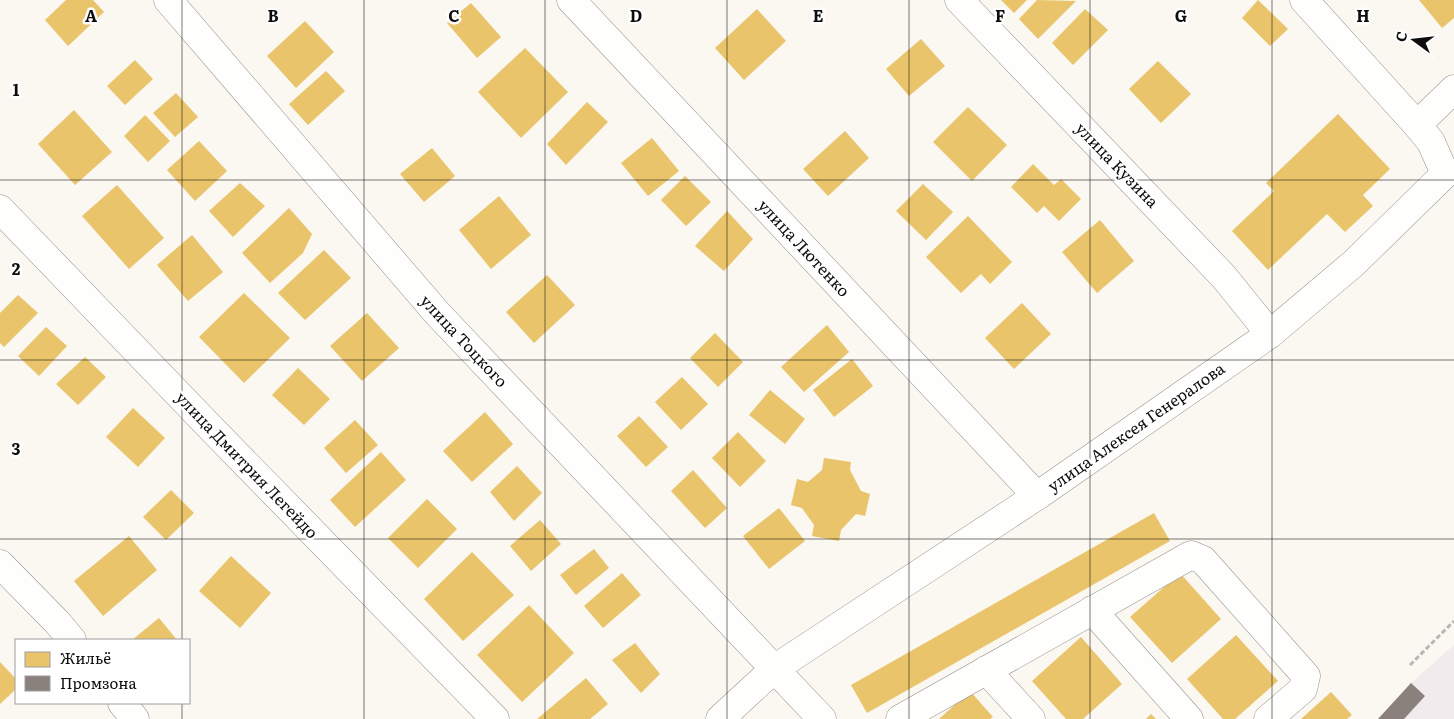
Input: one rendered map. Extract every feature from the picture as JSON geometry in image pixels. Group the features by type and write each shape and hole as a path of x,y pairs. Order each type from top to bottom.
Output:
{"street":[{"name":"улица Тоцкого","path":"168,0 438,313 822,719"},
{"name":"улица Лютенко","path":"571,0 1038,496"},
{"name":"улица Кузина","path":"959,0 1224,277 1270,334"},
{"path":"1304,0 1417,125 1454,89"},
{"name":"улица Алексея Генералова","path":"720,719 774,669 1038,496 1270,334 1354,263 1445,174 1432,142 1417,125"},
{"name":"улица Дмитрия Легейдо","path":"0,209 206,424 496,719"},
{"path":"900,719 1191,555 1198,556 1306,676 1303,688 1268,719"},
{"path":"0,564 71,639"},
{"path":"1092,610 1189,719"},
{"path":"986,670 1030,719"},
{"path":"123,704 135,719"}],"path":[{"path":"1410,665 1454,621"}],"shaded area":[{"path":"1454,645 1454,719 1378,719 1411,683"}],"building: Жильё":[{"path":"66,0 93,0 104,12 68,46 45,20"},
{"path":"1001,0 1027,0 1014,13"},
{"path":"1037,0 1076,1 1038,39 1019,19"},
{"path":"1258,0 1288,29 1270,46 1242,18"},
{"path":"1419,0 1454,0 1454,18 1442,28"},
{"path":"471,3 501,37 477,58 447,23"},
{"path":"757,9 786,41 744,80 715,48"},
{"path":"1085,9 1108,30 1073,65 1052,43"},
{"path":"305,21 334,52 296,88 267,56"},
{"path":"921,39 945,66 909,96 886,69"},
{"path":"525,48 568,92 521,138 478,92"},
{"path":"135,60 153,79 125,105 107,86"},
{"path":"1158,61 1191,94 1161,123 1129,89"},
{"path":"326,71 345,91 308,125 289,104"},
{"path":"176,93 198,117 175,137 153,113"},
{"path":"587,102 608,122 566,165 547,144"},
{"path":"968,107 1007,145 972,181 933,142"},
{"path":"74,110 112,152 75,185 38,144"},
{"path":"1338,114 1390,169 1363,195 1373,206 1345,232 1327,214 1268,270 1232,231 1274,191 1266,183"},
{"path":"145,115 170,141 148,162 124,136"},
{"path":"845,131 869,158 828,196 803,169"},
{"path":"652,138 679,171 648,196 621,163"},
{"path":"199,141 227,171 195,201 167,170"},
{"path":"432,148 455,176 424,202 400,174"},
{"path":"1033,164 1054,185 1061,179 1081,199 1059,221 1044,206 1037,213 1011,187"},
{"path":"685,176 711,202 686,226 661,200"},
{"path":"240,183 265,206 233,237 209,211"},
{"path":"923,184 953,212 926,240 896,211"},
{"path":"117,185 164,238 129,269 82,216"},
{"path":"499,196 531,235 491,269 459,230"},
{"path":"289,208 312,234 303,253 270,283 242,253"},
{"path":"727,211 753,239 724,271 695,246"},
{"path":"968,216 1012,262 990,284 981,274 961,293 926,257"},
{"path":"1100,220 1134,261 1097,293 1062,252"},
{"path":"192,235 223,272 188,301 157,265"},
{"path":"324,250 351,278 305,320 278,293"},
{"path":"547,275 575,305 534,343 506,312"},
{"path":"244,293 290,338 244,383 199,337"},
{"path":"18,295 38,313 4,347 0,343 0,313"},
{"path":"1022,303 1051,334 1014,369 985,338"},
{"path":"367,313 399,348 362,381 330,346"},
{"path":"827,325 849,352 804,392 781,367"},
{"path":"46,327 67,346 39,376 18,356"},
{"path":"715,333 743,362 718,387 690,358"},
{"path":"85,357 106,377 78,405 56,384"},
{"path":"852,359 873,386 834,417 813,390"},
{"path":"298,368 330,399 304,425 272,395"},
{"path":"682,377 708,404 681,430 655,402"},
{"path":"770,390 805,419 785,444 749,415"},
{"path":"133,408 165,438 138,467 106,437"},
{"path":"485,412 513,444 472,482 443,451"},
{"path":"639,416 668,447 646,467 617,436"},
{"path":"355,420 378,445 346,473 324,448"},
{"path":"738,432 766,461 740,487 712,458"},
{"path":"381,452 406,480 355,527 330,500"},
{"path":"824,458 851,462 850,470 861,491 870,494 865,516 856,514 841,530 839,541 812,536 814,525 802,508 791,505 797,479 808,482 822,470"},
{"path":"517,466 542,493 514,521 490,492"},
{"path":"693,470 727,508 705,528 671,491"},
{"path":"171,490 194,513 166,540 143,517"},
{"path":"427,499 457,529 418,568 388,538"},
{"path":"779,508 805,541 769,569 743,536"},
{"path":"1154,513 1170,541 867,713 851,685"},
{"path":"540,520 561,544 531,571 510,546"},
{"path":"129,536 157,570 103,616 74,581"},
{"path":"594,549 609,568 576,595 560,575"},
{"path":"472,552 514,595 463,641 424,599"},
{"path":"231,556 271,593 240,628 199,591"},
{"path":"622,573 641,595 603,628 584,606"},
{"path":"1180,573 1221,619 1172,663 1130,617"},
{"path":"529,605 574,653 522,702 477,655"},
{"path":"159,618 176,639 133,639"},
{"path":"1236,635 1278,681 1235,719 1223,719 1187,679"},
{"path":"1081,637 1122,684 1083,719 1066,719 1032,681"},
{"path":"635,643 660,674 641,693 612,660"},
{"path":"0,662 15,678 15,690 0,704"},
{"path":"586,678 608,704 590,719 537,719"},
{"path":"970,691 993,717 990,719 939,719"},
{"path":"1331,692 1352,715 1347,719 1301,719"},
{"path":"1151,714 1156,719 1146,719"}],"building: Промзона":[{"path":"1411,683 1425,696 1404,719 1378,719"}]}
